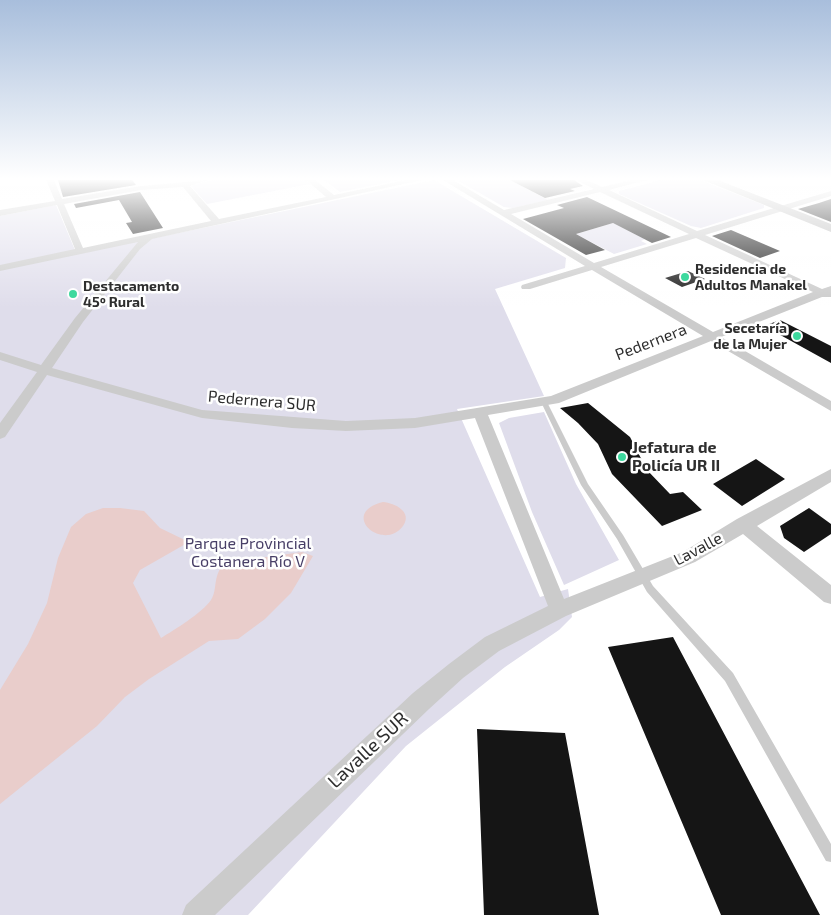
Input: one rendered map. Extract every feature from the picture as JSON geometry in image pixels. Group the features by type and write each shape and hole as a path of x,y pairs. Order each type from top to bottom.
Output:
{"main road":[{"path":"818,223 831,228"}],"street":[{"path":"67,223 80,251"},
{"path":"0,268 217,223"},
{"path":"519,223 831,407"},
{"path":"672,223 828,292"},
{"path":"526,286 734,223"},
{"path":"0,434 85,313 137,247 151,236"},
{"name":"Pedernera","path":"480,413 544,402 828,292"},
{"name":"Pedernera SUR","path":"0,356 93,385 202,414 346,426 415,423 480,413"},
{"path":"480,413 559,610"},
{"name":"Lavalle","path":"559,610 689,557 831,474"},
{"path":"743,524 831,596"},
{"name":"Lavalle SUR","path":"196,915 362,756 456,671 492,644 559,610"}],"lane":[{"path":"544,402 585,486 634,560 640,576 729,677 831,856"}],"green space":[{"path":"0,223 63,223 75,250 0,266"},
{"name":"Parque Provincial Costanera Río V","path":"228,223 506,223 566,258 565,268 495,289 544,396 457,409 540,597 568,589 572,617 559,630 505,667 406,746 248,915 0,915 0,270"},
{"path":"613,223 645,239 641,241 647,244 614,254 576,234"},
{"path":"684,223 718,223 701,228"},
{"path":"544,412 576,484 619,560 564,585 532,512 499,423 509,418"}],"shaded area":[{"path":"383,502 397,506 406,516 403,526 395,533 385,535 376,533 364,522 364,514 370,507"},
{"path":"103,508 144,511 160,528 189,542 140,570 133,583 161,638 207,605 213,596 216,578 224,563 302,552 313,556 291,593 265,619 238,639 209,641 149,679 125,697 97,726 0,804 0,690 28,644 47,603 58,558 71,527 86,514"}],"building":[{"path":"126,223 160,223 163,228 133,234"},
{"path":"529,223 641,223 671,237 652,243 613,223 576,234 605,250 586,255"},
{"path":"731,230 780,251 760,258 712,236"},
{"path":"688,271 705,279 682,287 665,278"},
{"name":"Secetaría de la Mujer","path":"780,320 831,346 831,363 764,326"},
{"name":"Jefatura de Policía UR II","path":"588,403 630,437 647,470 670,494 683,492 702,510 662,526 612,474 598,444 560,408"},
{"path":"756,459 785,479 742,506 713,484"},
{"path":"809,508 831,524 831,534 804,552 784,538 780,526"},
{"path":"673,637 820,915 721,915 608,647"},
{"path":"477,729 565,733 599,915 484,915"}],"place":[{"name":"Residencia de Adultos Manakel","path":"685,277"},
{"name":"Destacamento 45º Rural","path":"73,294"},
{"name":"Secetaría de la Mujer","path":"797,336"},
{"name":"Jefatura de Policía UR II","path":"622,457"}]}
